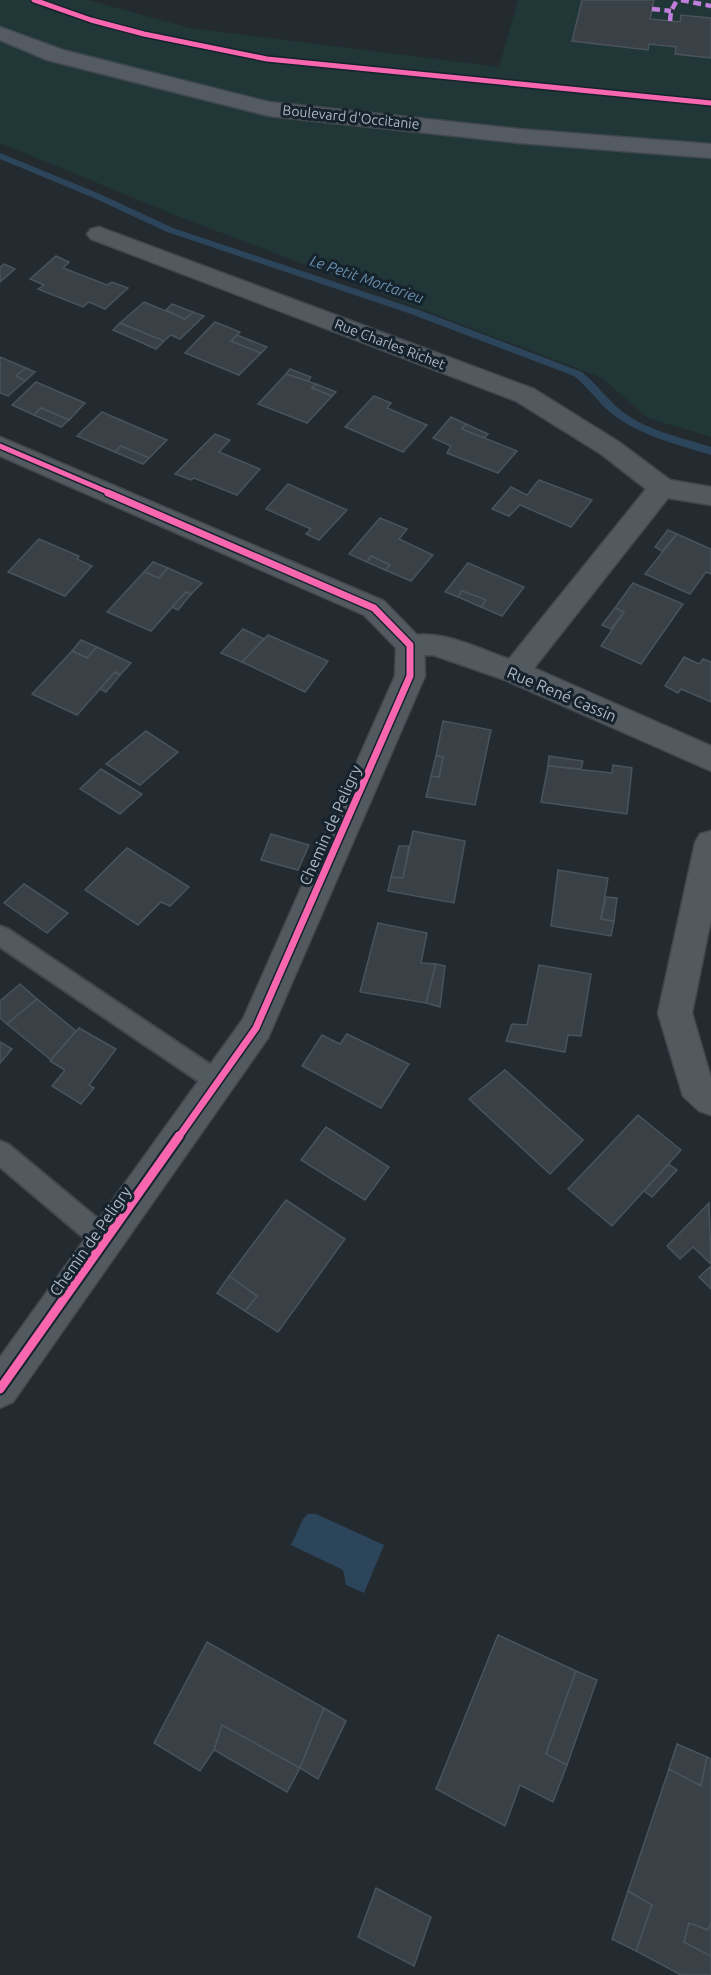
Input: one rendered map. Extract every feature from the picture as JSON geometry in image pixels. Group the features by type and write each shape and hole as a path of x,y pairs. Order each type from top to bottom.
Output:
{"main road":[{"name":"Boulevard d'Occitanie","path":"0,33 56,55 269,109 519,136 711,151"}],"street":[{"name":"Rue Charles Richet","path":"99,234 525,395 610,448 662,488"},
{"path":"0,446 374,608 410,645"},
{"path":"515,672 662,488 711,496"},
{"name":"Rue René Cassin","path":"410,645 434,644 515,672 711,759"},
{"name":"Chemin de Peligry","path":"0,1389 256,1028 410,676 410,645"},
{"path":"711,843 675,1013 695,1084 711,1100"}],"lane":[{"path":"0,935 218,1082"},
{"path":"0,1152 106,1241"}],"green space":[{"path":"0,0 88,0 190,28 499,67 518,0 711,0 711,437 648,418 602,378 175,215 0,143"}],"water":[{"path":"308,1514 316,1514 384,1545 364,1593 346,1585 343,1570 291,1545 303,1519"}],"building":[{"path":"582,0 654,0 650,19 680,22 681,15 711,18 711,58 675,54 676,47 649,44 648,50 572,41"},
{"path":"56,256 69,262 63,268 107,285 112,282 128,288 105,309 89,302 83,307 38,289 44,285 30,279"},
{"path":"4,264 15,269 0,282 0,267"},
{"path":"144,302 185,319 193,312 204,316 180,339 171,335 164,341 120,323"},
{"path":"172,304 193,312 185,319 166,310"},
{"path":"215,322 240,332 231,341 261,353 239,375 185,353"},
{"path":"120,323 164,341 156,349 113,330"},
{"path":"237,335 267,347 261,353 231,341"},
{"path":"0,357 26,368 16,376 25,381 8,396 0,393"},
{"path":"26,368 35,372 25,381 16,376"},
{"path":"290,369 311,377 308,381 286,374"},
{"path":"286,374 316,384 312,388 332,396 307,423 258,404"},
{"path":"36,382 85,403 69,420 41,408 34,415 12,405"},
{"path":"316,384 336,392 332,396 312,388"},
{"path":"374,396 391,403 387,408 427,425 403,452 345,427"},
{"path":"41,408 69,420 61,427 34,415"},
{"path":"102,412 167,440 149,458 121,446 115,452 77,436"},
{"path":"451,417 466,424 462,429 517,451 498,473 447,453 451,446 433,438"},
{"path":"466,424 488,434 484,438 462,429"},
{"path":"215,434 230,440 219,452 260,469 237,495 194,478 191,480 175,474"},
{"path":"121,446 149,458 143,464 115,452"},
{"path":"539,480 592,500 571,527 520,505 509,516 492,509 511,487 527,495"},
{"path":"288,484 347,510 319,540 306,534 311,529 266,509"},
{"path":"380,518 407,529 399,539 433,555 411,581 385,570 390,565 371,556 367,562 349,554"},
{"path":"668,530 677,534 662,551 655,547"},
{"path":"677,534 711,549 711,574 706,572 690,594 645,574"},
{"path":"39,539 79,556 77,559 92,566 65,596 8,572"},
{"path":"371,556 390,565 385,570 367,562"},
{"path":"153,562 168,568 159,578 144,572"},
{"path":"468,563 524,587 502,616 481,607 486,600 462,591 458,597 445,592"},
{"path":"168,568 202,583 191,594 186,592 151,631 107,612 144,572 159,578"},
{"path":"633,583 683,604 641,664 601,646 624,612 615,608"},
{"path":"462,591 486,600 481,607 458,597"},
{"path":"186,592 191,594 178,610 172,607"},
{"path":"615,608 624,612 611,629 602,625"},
{"path":"243,629 264,639 242,662 221,653"},
{"path":"268,635 328,661 305,692 242,662"},
{"path":"81,640 97,647 87,658 72,651"},
{"path":"97,647 131,663 120,675 115,672 77,715 32,694 72,651 87,658"},
{"path":"684,657 699,664 703,659 711,662 711,702 681,689 678,693 665,686"},
{"path":"115,672 120,675 106,692 100,689"},
{"path":"443,721 491,730 475,805 426,797 431,776 439,777 443,757 436,756"},
{"path":"146,731 178,752 140,785 106,764"},
{"path":"436,756 443,757 439,777 431,776"},
{"path":"549,756 583,761 581,769 548,766"},
{"path":"613,765 632,768 627,814 541,802 548,766 612,773"},
{"path":"101,769 142,794 120,814 80,789"},
{"path":"413,831 465,841 454,903 388,891 391,877 403,878"},
{"path":"271,834 309,845 298,870 261,860"},
{"path":"399,846 409,846 403,878 391,877"},
{"path":"127,848 189,887 170,906 161,902 138,925 85,890"},
{"path":"558,870 608,878 601,919 614,921 611,936 551,926"},
{"path":"24,884 68,913 47,933 4,903"},
{"path":"606,897 617,898 614,921 601,919"},
{"path":"378,923 427,933 421,963 436,964 426,1003 360,992"},
{"path":"436,964 445,966 440,1007 426,1003"},
{"path":"539,965 591,974 581,1036 568,1035 565,1052 506,1041 512,1024 527,1025"},
{"path":"20,984 37,999 7,1024 0,1018 0,1001"},
{"path":"37,999 76,1031 51,1060 7,1024"},
{"path":"79,1028 116,1049 89,1085 94,1088 81,1104 52,1086 65,1070 50,1061"},
{"path":"347,1034 409,1064 381,1108 302,1066 322,1035 340,1044"},
{"path":"0,1042 12,1049 0,1063"},
{"path":"505,1070 583,1140 550,1174 469,1099"},
{"path":"638,1115 681,1150 612,1226 568,1189"},
{"path":"326,1127 389,1167 365,1200 301,1160"},
{"path":"669,1164 677,1170 652,1197 644,1191"},
{"path":"286,1200 345,1239 278,1332 245,1311 257,1296 229,1276"},
{"path":"709,1203 711,1264 693,1247 680,1259 667,1246"},
{"path":"711,1266 711,1289 699,1277"},
{"path":"229,1276 257,1296 245,1311 217,1293"},
{"path":"498,1635 576,1671 546,1754 567,1765 553,1802 520,1785 505,1826 436,1789"},
{"path":"207,1642 324,1708 300,1768 222,1725 214,1750 200,1771 154,1743"},
{"path":"576,1671 597,1680 567,1765 546,1754"},
{"path":"324,1708 346,1721 318,1779 300,1768"},
{"path":"222,1725 300,1768 287,1792 214,1750"},
{"path":"677,1744 707,1757 701,1786 669,1769"},
{"path":"707,1757 711,1759 711,1922 708,1930 689,1923 684,1942 711,1956 711,1975 681,1975 636,1951 652,1905 628,1891 669,1769 701,1786"},
{"path":"376,1888 431,1917 414,1966 358,1937"},
{"path":"628,1891 652,1905 636,1951 612,1939"},
{"path":"711,1922 711,1956 684,1942 689,1923 708,1930"}],"waterway":[{"name":"Le Petit Mortarieu","path":"0,156 97,196 170,230 415,312 559,366 578,374 594,387 614,410 640,427 711,451"}],"marked path":[{"path":"670,21 671,11 677,0"},
{"path":"681,0 711,6"},
{"path":"652,9 671,11"}],"cycle path":[{"path":"34,0 91,20 144,34 267,59 711,103"},
{"path":"0,446 374,608 410,645 410,676 256,1028 0,1389"}]}
